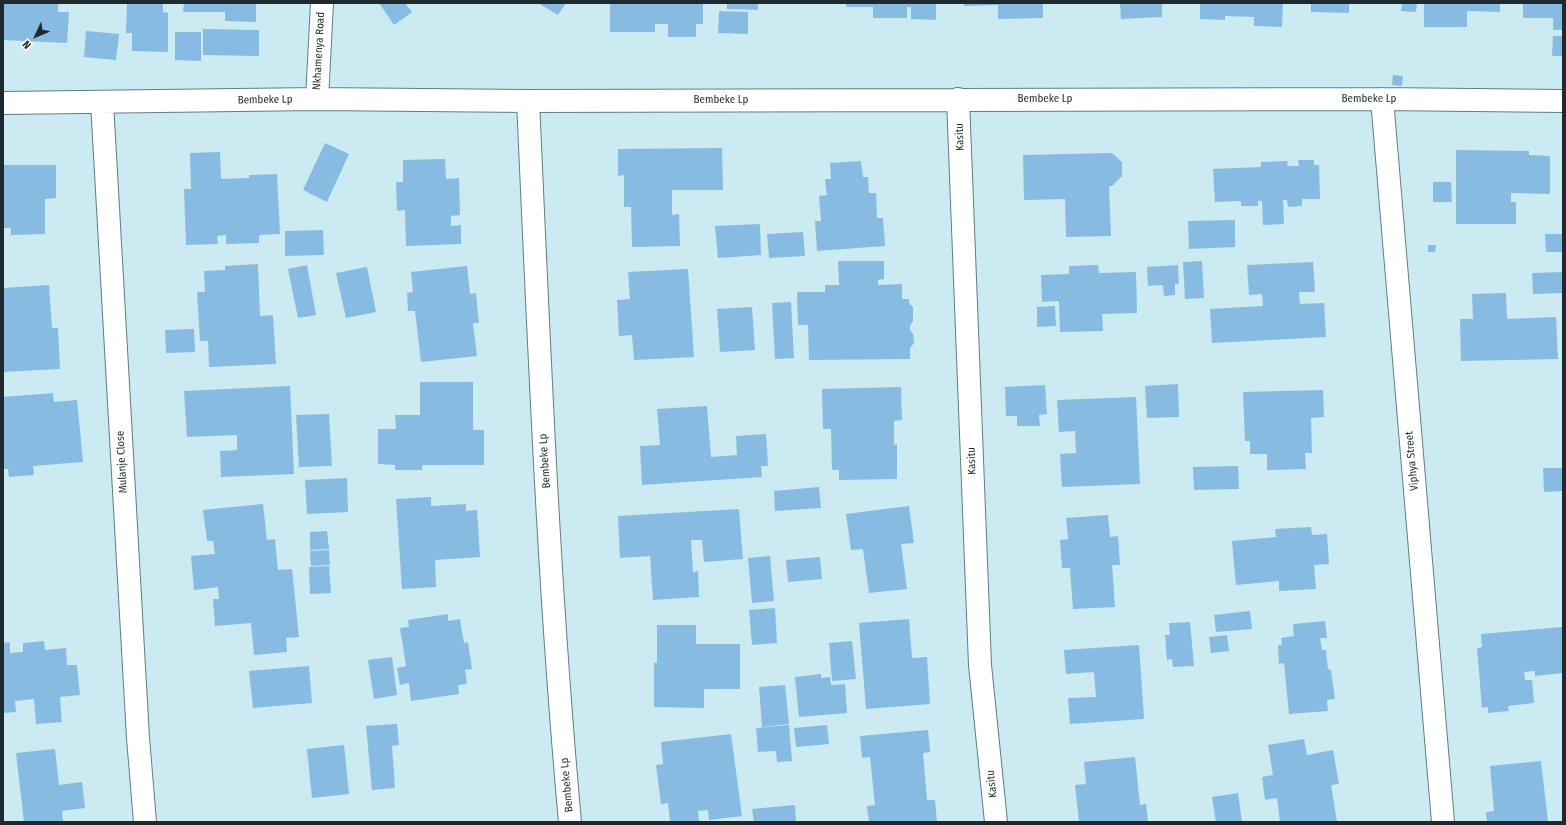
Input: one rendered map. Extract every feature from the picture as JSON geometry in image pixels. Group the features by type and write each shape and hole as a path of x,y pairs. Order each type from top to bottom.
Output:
{"street":[{"name":"Nkhamenya Road","path":"317,99 322,3"},
{"name":"Bembeke Lp","path":"3,103 317,99 1382,99 1563,101"},
{"name":"Kasitu","path":"958,99 980,666 996,822"},
{"name":"Viphya Street","path":"1382,99 1443,822"},
{"name":"Bembeke Lp","path":"528,100 543,423 563,741 570,822"},
{"name":"Mulanje Close","path":"102,102 138,730 145,822"}],"building":[{"path":"3,3 58,3 58,12 69,12 67,43 3,40"},
{"path":"127,3 163,3 163,12 168,13 168,52 132,51 132,33 126,33"},
{"path":"184,3 256,3 256,22 225,21 225,12 183,12"},
{"path":"379,3 405,3 412,12 394,25"},
{"path":"538,3 566,3 558,15"},
{"path":"610,3 703,3 703,24 696,24 696,37 668,37 668,24 655,24 655,32 610,32"},
{"path":"727,3 758,3 758,10 727,9"},
{"path":"846,3 936,3 936,20 911,19 911,7 907,7 907,18 873,18 873,7 846,7"},
{"path":"964,3 1043,3 1043,18 998,19 998,5 964,6"},
{"path":"1120,3 1162,3 1162,17 1121,19"},
{"path":"1200,3 1283,3 1282,27 1254,26 1254,17 1225,16 1225,20 1200,19"},
{"path":"1311,3 1349,3 1349,13 1311,12"},
{"path":"1402,3 1417,3 1416,12 1401,11"},
{"path":"1424,3 1500,3 1500,12 1467,11 1467,27 1424,27"},
{"path":"1523,3 1563,3 1563,30 1553,30 1553,18 1523,18"},
{"path":"719,11 748,12 748,34 718,33"},
{"path":"203,29 259,30 259,56 203,55"},
{"path":"86,31 119,34 116,60 84,57"},
{"path":"175,32 201,32 201,61 175,60"},
{"path":"1553,36 1563,36 1563,56 1552,56"},
{"path":"1393,75 1403,76 1402,86 1392,85"},
{"path":"325,143 349,154 327,202 303,190"},
{"path":"722,148 723,190 672,190 672,215 679,214 680,246 632,247 631,207 624,207 624,175 618,176 618,149"},
{"path":"1456,150 1529,151 1529,155 1550,156 1550,194 1511,193 1511,202 1516,202 1516,224 1456,224"},
{"path":"220,152 221,179 249,178 249,175 277,174 280,234 259,235 259,243 226,244 226,235 217,236 218,244 186,245 184,189 191,189 190,153"},
{"path":"1112,153 1122,162 1122,176 1112,186 1109,186 1111,236 1066,237 1065,199 1024,200 1023,155"},
{"path":"445,159 446,179 459,178 460,215 451,216 451,226 461,225 461,244 406,246 405,210 397,211 396,182 403,182 403,160"},
{"path":"1298,160 1314,160 1314,165 1319,165 1320,199 1302,199 1302,206 1288,207 1287,200 1283,200 1284,224 1263,225 1262,201 1258,201 1258,206 1241,206 1241,201 1215,202 1213,169 1261,167 1261,162 1288,161 1287,166 1299,166"},
{"path":"861,161 863,177 868,177 869,193 876,193 877,218 883,218 885,246 817,251 815,221 821,221 819,196 827,195 825,179 831,179 830,163"},
{"path":"3,165 56,165 56,198 45,199 45,234 11,235 11,228 3,228"},
{"path":"1433,182 1451,182 1452,202 1433,202"},
{"path":"1235,220 1235,247 1189,249 1188,221"},
{"path":"760,224 761,255 718,258 715,226"},
{"path":"323,230 324,255 285,256 285,231"},
{"path":"803,232 805,256 769,258 767,234"},
{"path":"1545,234 1563,234 1563,252 1546,252"},
{"path":"1428,245 1436,245 1435,252 1428,252"},
{"path":"838,261 884,261 884,279 878,280 878,285 902,284 902,299 909,299 909,303 913,307 913,321 910,326 910,330 913,334 914,343 910,348 910,359 809,360 808,325 798,325 797,292 825,292 825,285 839,285"},
{"path":"1202,261 1204,298 1185,299 1183,262"},
{"path":"1313,262 1315,292 1299,292 1300,304 1324,303 1326,337 1212,343 1210,309 1263,306 1262,294 1249,295 1247,265"},
{"path":"258,264 260,316 273,315 276,364 209,367 208,341 200,341 197,292 205,292 204,271 225,270 225,266"},
{"path":"307,265 316,315 298,318 288,269"},
{"path":"1098,265 1099,273 1136,272 1137,313 1102,314 1103,331 1060,332 1059,301 1042,302 1041,275 1069,274 1069,266"},
{"path":"1178,265 1179,284 1175,284 1175,295 1164,296 1163,285 1148,286 1147,267"},
{"path":"467,266 470,294 476,293 479,323 473,323 477,356 421,362 415,311 408,311 407,293 413,292 411,272"},
{"path":"367,267 376,312 346,318 336,273"},
{"path":"688,269 694,357 634,360 632,335 619,336 617,300 630,299 628,272"},
{"path":"1563,272 1563,293 1533,294 1532,273"},
{"path":"49,285 52,328 58,328 60,369 3,372 3,288"},
{"path":"1506,293 1507,319 1556,317 1558,359 1461,361 1460,319 1473,319 1472,294"},
{"path":"791,302 794,358 775,359 772,303"},
{"path":"1055,306 1056,326 1037,327 1037,307"},
{"path":"752,307 755,350 720,352 717,309"},
{"path":"194,329 195,352 166,353 165,330"},
{"path":"420,382 473,382 473,430 484,430 484,465 422,465 422,470 395,470 395,465 378,464 378,429 396,429 395,415 420,415"},
{"path":"1178,384 1179,417 1147,418 1145,386"},
{"path":"1045,385 1047,414 1039,415 1040,426 1017,426 1017,416 1006,416 1005,387"},
{"path":"290,386 294,474 221,477 220,451 237,450 237,435 187,437 184,391"},
{"path":"901,387 902,420 894,421 894,445 897,444 897,479 839,480 839,470 832,470 831,429 823,429 822,389"},
{"path":"1323,390 1324,417 1311,418 1312,453 1305,453 1306,469 1267,470 1267,454 1250,454 1250,441 1245,441 1243,392"},
{"path":"53,393 54,402 77,400 83,462 33,466 34,475 9,477 8,469 3,469 3,397"},
{"path":"1136,397 1140,484 1062,487 1060,454 1076,453 1075,431 1059,432 1057,400"},
{"path":"707,406 711,457 737,455 736,436 766,434 768,466 761,466 762,477 642,485 640,446 660,445 657,409"},
{"path":"329,414 332,466 299,467 296,415"},
{"path":"1238,466 1239,489 1194,490 1193,467"},
{"path":"1543,468 1563,468 1563,491 1544,492"},
{"path":"347,478 348,512 307,514 305,480"},
{"path":"819,487 821,508 775,511 774,491"},
{"path":"431,497 431,506 466,504 466,511 477,510 480,557 435,560 436,587 402,589 396,499"},
{"path":"263,504 267,540 275,539 278,570 292,569 299,637 286,638 287,652 254,655 251,623 215,626 213,599 219,599 218,587 194,590 191,556 215,554 213,541 207,541 203,510"},
{"path":"909,506 914,543 901,544 907,589 869,593 863,549 851,550 846,514"},
{"path":"739,509 743,559 704,562 702,540 691,540 693,572 698,571 699,597 653,600 650,556 620,558 618,516"},
{"path":"1108,515 1110,537 1118,536 1120,565 1112,565 1115,607 1073,609 1070,568 1062,568 1060,540 1068,539 1066,518"},
{"path":"1311,527 1312,535 1327,534 1329,564 1314,565 1316,589 1279,591 1279,581 1236,585 1232,541 1276,537 1275,529"},
{"path":"327,531 329,549 310,550 310,532"},
{"path":"329,550 330,565 311,566 310,551"},
{"path":"770,556 774,601 752,603 748,558"},
{"path":"820,557 822,579 788,582 786,560"},
{"path":"329,566 331,593 310,594 309,567"},
{"path":"775,608 777,643 752,645 749,610"},
{"path":"1250,611 1252,629 1216,632 1214,615"},
{"path":"448,614 448,621 460,619 464,643 468,642 472,669 465,670 467,684 458,685 459,694 411,701 409,683 400,685 397,668 406,666 400,628 409,627 408,620"},
{"path":"909,619 912,658 927,657 930,704 866,709 859,623"},
{"path":"1325,621 1327,638 1320,638 1322,650 1326,650 1328,669 1331,670 1335,699 1327,700 1328,711 1289,714 1284,663 1279,664 1278,645 1282,645 1281,638 1294,636 1293,624"},
{"path":"1190,622 1194,666 1173,667 1172,659 1167,660 1165,635 1170,635 1169,623"},
{"path":"657,625 696,625 696,644 740,644 740,689 704,689 704,708 654,707 654,663 657,663"},
{"path":"1563,627 1563,673 1535,676 1535,671 1524,672 1525,680 1532,680 1534,703 1508,706 1509,711 1488,713 1488,707 1482,708 1477,648 1482,647 1481,634"},
{"path":"1227,635 1229,651 1211,653 1209,637"},
{"path":"44,641 45,650 66,648 67,665 77,665 80,695 60,697 62,722 36,724 34,699 15,701 16,712 3,713 3,643 10,642 10,653 23,652 23,643"},
{"path":"852,641 856,679 832,681 829,643"},
{"path":"1139,645 1144,719 1070,724 1068,698 1096,697 1094,672 1066,674 1064,650"},
{"path":"392,657 397,695 374,699 368,660"},
{"path":"309,666 312,703 253,708 249,671"},
{"path":"821,674 821,678 830,677 831,685 845,684 847,713 799,717 795,677"},
{"path":"785,685 789,724 762,727 759,687"},
{"path":"397,724 399,745 392,746 395,788 372,790 366,726"},
{"path":"789,725 792,761 777,762 776,751 758,752 756,728"},
{"path":"827,725 829,744 796,747 794,728"},
{"path":"928,730 930,752 923,753 927,800 935,800 937,822 869,822 867,806 875,805 870,757 862,758 860,736"},
{"path":"731,734 742,816 709,820 708,810 698,811 699,821 670,822 668,803 661,804 656,765 663,764 661,742"},
{"path":"1304,739 1307,755 1333,750 1339,784 1331,785 1337,822 1280,822 1277,798 1265,800 1262,777 1273,775 1268,745"},
{"path":"344,745 349,794 312,798 307,749"},
{"path":"55,749 59,785 82,782 85,808 62,811 63,822 24,822 16,753"},
{"path":"1135,757 1140,805 1146,804 1148,822 1079,822 1075,785 1086,784 1084,762"},
{"path":"1541,761 1548,822 1487,822 1486,812 1494,811 1490,766"},
{"path":"1238,793 1242,822 1216,822 1212,797"},
{"path":"795,805 796,822 754,822 752,809"}]}
